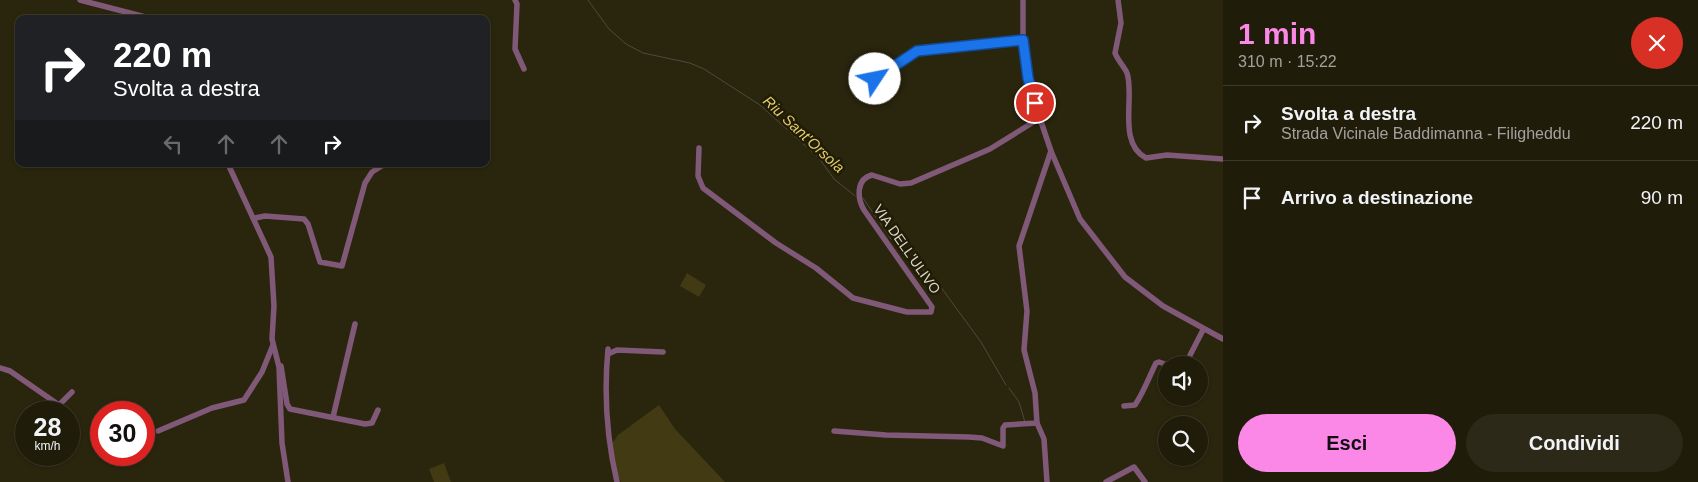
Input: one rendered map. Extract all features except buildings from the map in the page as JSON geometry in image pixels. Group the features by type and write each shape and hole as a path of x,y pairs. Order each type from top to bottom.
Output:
{"street":[{"path":"80,0 138,15"},
{"path":"515,0 517,4 515,49 524,69"},
{"path":"1023,0 1023,40 1028,78 1051,151 1080,219 1112,264 1125,277 1163,306 1223,339"},
{"path":"1118,0 1121,23 1115,53 1127,73 1129,122 1132,139 1137,149 1146,158 1167,155 1223,159"},
{"path":"852,84 875,79 917,51 1023,40"},
{"name":"VIA DELL'ULIVO","path":"699,148 698,176 703,188 776,243 816,268 853,298 907,312 925,313 931,312 932,307 860,204 860,185 864,179 872,175 900,184 924,178 990,149 1040,118"},
{"path":"1047,482 1044,439 1037,423 1035,393 1024,350 1027,311 1019,246 1051,151"},
{"path":"229,167 231,175 255,218 272,257 273,342 278,367 282,443 288,482"},
{"path":"255,218 266,216 304,219 308,224 320,262 342,266 365,183 372,172 380,167"},
{"path":"333,417 355,324"},
{"path":"1190,356 1204,330"},
{"path":"273,342 276,342 287,404 290,409 370,424 374,421 378,410"},
{"path":"158,431 212,408 244,400 262,372 273,342"},
{"path":"617,482 612,460 606,373 608,352 617,350 663,352"},
{"path":"1124,406 1135,405 1143,394 1145,384 1158,362"},
{"path":"0,368 10,372 58,405 72,392"},
{"path":"834,431 886,435 969,436 982,438 1003,446 1003,428 1005,425 1037,423"},
{"path":"1106,482 1134,467 1145,482"}],"shaded area":[{"path":"687,273 706,285 699,297 680,286"},
{"path":"659,405 675,429 725,482 621,482 615,473 611,445 618,435"},
{"path":"444,463 451,482 434,482 429,469"}],"waterway":[{"name":"Riu Sant'Orsola","path":"588,0 609,29 626,44 643,53 690,63 704,69 760,105 819,158 834,179 855,196"},
{"name":"Riu Sant'Orsola","path":"863,198 891,239 940,286 981,342 1006,385"},
{"name":"Riu Sant'Orsola","path":"1009,388 1019,402 1025,422"}],"route":[{"path":"875,79 917,51 954,49 1023,40 1028,78 1035,103"}]}
